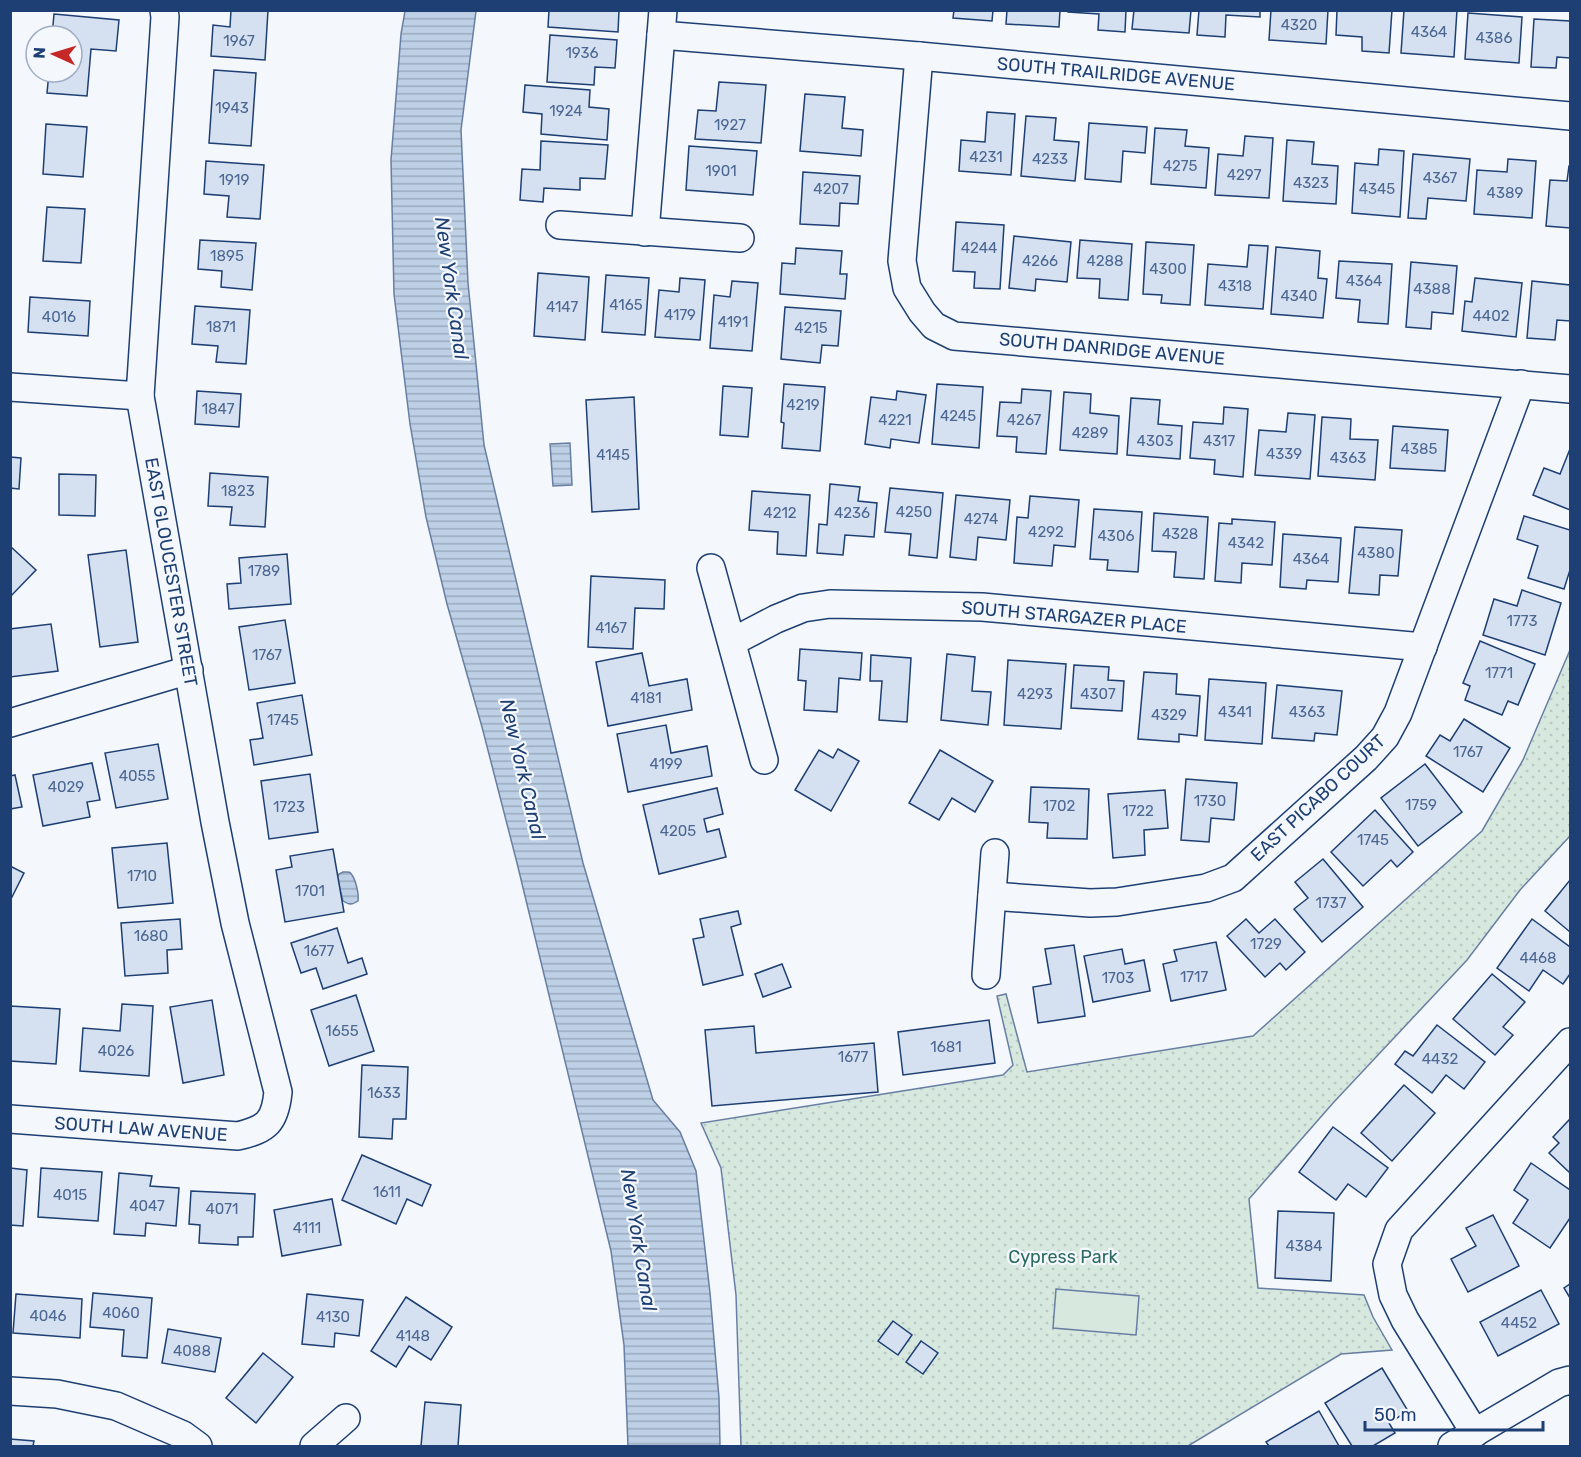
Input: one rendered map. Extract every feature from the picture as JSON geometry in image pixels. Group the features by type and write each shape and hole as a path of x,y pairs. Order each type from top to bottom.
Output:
{"street":[{"name":"EAST GLOUCESTER STREET","path":"164,10 140,396 235,923 278,1092 276,1109 268,1123"},
{"path":"645,232 662,23"},
{"name":"SOUTH TRAILRIDGE AVENUE","path":"662,23 919,56 1570,116"},
{"name":"SOUTH DANRIDGE AVENUE","path":"919,56 902,261 907,288 934,326 954,336 1570,389"},
{"path":"560,225 740,238"},
{"name":"EAST PICABO COURT","path":"992,896 1090,903 1118,902 1206,888 1233,878 1366,758 1384,737 1398,713 1521,384"},
{"path":"10,387 140,396"},
{"path":"711,568 764,760"},
{"name":"SOUTH STARGAZER PLACE","path":"732,642 803,608 830,604 982,607 1423,647"},
{"path":"10,723 189,670"},
{"path":"986,975 995,853"},
{"path":"1475,1433 1405,1320 1393,1295 1388,1263 1399,1230 1570,1042"},
{"name":"SOUTH LAW AVENUE","path":"10,1119 238,1136 255,1132 268,1123"},
{"path":"1452,1446 1559,1383 1570,1380"},
{"path":"10,1391 57,1394 116,1406 183,1435 198,1446"},
{"path":"314,1446 346,1418"}],"green space":[{"name":"Cypress Park","path":"1570,650 1570,836 1520,890 1467,960 1333,1103 1249,1199 1258,1288 1364,1295 1373,1317 1392,1350 1341,1354 1188,1446 741,1446 736,1295 721,1168 701,1123 1003,1075 1013,1065 997,996 1006,994 1027,1072 1253,1036 1482,831 1523,760"},
{"path":"1056,1289 1139,1296 1136,1335 1053,1328"}],"water":[{"name":"New York Canal","path":"405,11 476,11 461,130 468,283 484,445 583,863 653,1100 680,1132 696,1171 710,1293 719,1398 720,1446 628,1446 624,1345 611,1251 517,863 447,604 426,517 410,424 394,294 391,160 401,34"},
{"path":"570,443 572,485 553,486 550,444"},
{"path":"343,872 349,872 355,881 358,901 354,903 349,904 343,901 337,878"}],"building":[{"path":"231,10 268,10 265,60 211,56 213,25 230,27"},
{"path":"549,10 619,10 618,32 548,27"},
{"path":"954,10 993,10 992,21 953,18"},
{"path":"1007,10 1060,10 1059,27 1006,24"},
{"path":"1068,10 1126,10 1125,32 1098,30 1099,14 1068,12"},
{"path":"1134,10 1191,10 1189,33 1132,29"},
{"path":"1199,10 1260,10 1260,17 1226,15 1225,37 1197,35"},
{"path":"1271,10 1328,10 1326,44 1269,40"},
{"path":"1337,10 1392,10 1389,53 1362,51 1362,37 1336,35"},
{"path":"1404,10 1457,10 1454,57 1401,53"},
{"path":"1468,13 1522,17 1519,63 1465,59"},
{"path":"54,14 119,20 116,51 91,49 87,96 47,93 48,84 84,84 84,24 53,24"},
{"path":"1534,19 1570,21 1570,58 1557,57 1556,68 1531,67"},
{"path":"550,35 617,40 615,68 595,67 594,85 547,82"},
{"path":"214,70 256,73 251,146 209,143"},
{"path":"719,82 766,85 761,143 695,139 698,110 716,111"},
{"path":"525,85 590,90 589,107 609,109 607,140 541,134 542,114 523,112"},
{"path":"805,94 845,97 842,128 863,130 861,156 800,151"},
{"path":"987,112 1015,114 1011,175 959,171 961,140 985,142"},
{"path":"1026,116 1056,118 1054,140 1079,142 1075,181 1021,176"},
{"path":"1089,123 1147,127 1145,153 1123,151 1121,182 1085,179"},
{"path":"46,124 87,127 83,177 43,174"},
{"path":"1155,128 1187,130 1185,146 1209,148 1206,188 1151,184"},
{"path":"1245,136 1273,138 1269,198 1215,195 1218,154 1243,156"},
{"path":"1287,140 1314,142 1312,164 1338,166 1336,204 1283,201"},
{"path":"541,141 608,145 605,179 580,178 580,190 544,188 543,202 520,200 522,169 540,170"},
{"path":"689,146 757,151 753,195 686,190"},
{"path":"1379,149 1404,151 1400,217 1352,213 1355,163 1378,165"},
{"path":"1413,154 1470,159 1466,201 1428,198 1426,219 1408,218"},
{"path":"1508,159 1536,161 1532,218 1474,214 1477,170 1507,172"},
{"path":"206,161 264,165 260,219 227,217 229,196 204,194"},
{"path":"1569,166 1570,228 1546,226 1550,180 1567,181"},
{"path":"803,172 860,176 858,204 840,203 839,226 800,224"},
{"path":"47,207 85,209 81,263 43,261"},
{"path":"956,222 1004,225 1000,289 974,288 975,272 953,271"},
{"path":"1014,236 1071,242 1067,282 1036,279 1035,291 1009,288"},
{"path":"200,240 256,243 252,290 221,287 222,271 198,269"},
{"path":"1080,240 1132,244 1128,300 1099,298 1100,279 1077,278"},
{"path":"1146,242 1194,245 1190,305 1161,303 1162,295 1143,294"},
{"path":"1249,245 1268,246 1263,309 1205,305 1208,264 1247,267"},
{"path":"1276,247 1320,251 1318,278 1327,279 1323,318 1271,314"},
{"path":"796,248 842,251 840,274 847,274 845,299 780,294 782,263 795,264"},
{"path":"1339,261 1392,264 1388,324 1358,322 1360,300 1336,298"},
{"path":"1411,262 1457,266 1453,314 1432,312 1431,329 1406,327"},
{"path":"538,273 589,277 585,340 534,336"},
{"path":"606,275 649,278 645,335 602,332"},
{"path":"680,278 705,280 700,340 655,337 659,290 679,292"},
{"path":"1475,278 1522,283 1516,337 1462,331 1465,301 1472,302"},
{"path":"732,281 758,283 752,351 710,348 714,295 730,297"},
{"path":"1532,281 1570,285 1570,321 1557,320 1555,340 1527,338"},
{"path":"30,297 90,301 88,336 28,332"},
{"path":"195,306 250,310 246,364 216,362 218,346 192,344"},
{"path":"785,307 841,311 838,346 822,345 820,363 781,359"},
{"path":"784,384 825,387 820,451 782,448 784,423 781,422"},
{"path":"937,384 983,387 979,448 932,444"},
{"path":"723,386 752,388 748,437 720,435"},
{"path":"1022,389 1051,391 1046,454 1016,452 1017,437 997,436 1000,402 1021,403"},
{"path":"197,391 241,394 239,427 195,424"},
{"path":"897,391 926,395 919,443 891,439 890,448 865,444 871,397 896,400"},
{"path":"1064,392 1091,394 1090,413 1119,416 1117,454 1060,450"},
{"path":"634,397 639,509 592,512 586,400"},
{"path":"1131,398 1160,400 1158,424 1182,426 1180,459 1127,455"},
{"path":"1224,407 1248,409 1243,477 1214,474 1215,460 1190,458 1193,422 1223,424"},
{"path":"1288,413 1315,415 1310,479 1255,475 1259,430 1286,432"},
{"path":"1322,417 1351,419 1350,439 1378,440 1375,480 1318,476"},
{"path":"1393,426 1448,430 1445,471 1390,468"},
{"path":"1570,449 1570,510 1533,495 1544,468 1560,474"},
{"path":"10,457 21,458 19,489 10,488"},
{"path":"210,473 268,477 265,527 230,525 232,507 208,506"},
{"path":"59,474 96,475 95,516 59,515"},
{"path":"830,484 860,487 858,501 877,503 874,537 845,535 843,555 817,553 819,524 827,525"},
{"path":"890,488 943,493 937,558 909,555 911,534 885,532"},
{"path":"752,491 810,495 806,556 777,554 778,532 749,530"},
{"path":"956,495 1010,500 1006,540 978,537 976,560 950,557"},
{"path":"1030,496 1079,500 1075,547 1054,545 1052,566 1014,563 1017,517 1028,518"},
{"path":"1094,509 1142,512 1138,572 1107,570 1108,560 1090,559"},
{"path":"1154,513 1208,517 1204,579 1174,577 1176,552 1152,551"},
{"path":"1524,516 1570,530 1570,570 1564,589 1528,578 1538,546 1517,539"},
{"path":"1232,519 1275,522 1272,565 1242,563 1241,583 1215,581 1219,523 1232,524"},
{"path":"1355,527 1402,530 1398,576 1380,575 1379,595 1349,593"},
{"path":"1283,534 1341,538 1338,582 1307,580 1306,589 1280,587"},
{"path":"10,546 36,570 10,597"},
{"path":"126,550 138,642 100,647 88,555"},
{"path":"287,554 291,604 229,609 227,584 241,583 239,558"},
{"path":"591,576 665,580 664,609 635,608 633,649 588,647"},
{"path":"1522,590 1561,603 1545,655 1483,635 1494,599 1517,606"},
{"path":"285,620 295,683 249,690 239,627"},
{"path":"51,624 58,671 10,677 10,629"},
{"path":"1480,641 1535,664 1518,705 1508,701 1502,715 1465,700 1470,686 1463,683"},
{"path":"800,649 862,653 860,680 839,678 837,712 804,710 806,681 798,680"},
{"path":"642,653 649,686 687,679 692,710 608,726 596,662"},
{"path":"947,654 975,657 972,691 991,692 988,725 941,720"},
{"path":"871,655 911,658 907,722 879,720 882,681 870,681"},
{"path":"1008,660 1066,664 1061,729 1004,725"},
{"path":"1074,665 1109,667 1108,680 1124,681 1122,711 1071,708"},
{"path":"1144,672 1177,674 1176,694 1200,696 1197,736 1179,734 1179,742 1138,739"},
{"path":"1209,679 1266,683 1262,744 1205,740"},
{"path":"1277,685 1342,691 1337,735 1315,733 1314,741 1272,738"},
{"path":"302,695 312,755 254,765 250,740 263,738 257,703"},
{"path":"1464,719 1510,748 1483,792 1426,756 1440,735 1450,741"},
{"path":"666,725 671,753 707,746 712,776 628,792 617,734"},
{"path":"158,744 168,799 116,808 105,753"},
{"path":"838,749 859,761 831,811 795,790 819,750 833,758"},
{"path":"940,750 993,781 975,812 952,798 939,820 909,803"},
{"path":"92,763 100,800 87,802 90,817 43,826 33,775"},
{"path":"1425,764 1462,812 1418,846 1381,798"},
{"path":"310,774 318,832 269,839 261,781"},
{"path":"15,775 22,807 10,809 10,776"},
{"path":"1186,779 1237,783 1234,820 1211,818 1209,842 1181,840"},
{"path":"1031,787 1089,789 1087,839 1047,838 1048,823 1029,822"},
{"path":"717,788 723,814 704,819 707,832 719,829 726,857 659,874 643,805"},
{"path":"1165,790 1168,828 1144,830 1145,855 1113,858 1108,794"},
{"path":"1375,810 1413,852 1397,867 1391,860 1363,886 1331,852"},
{"path":"167,843 173,903 118,908 112,848"},
{"path":"333,849 344,912 285,922 276,870 292,867 290,856"},
{"path":"1323,859 1363,907 1322,942 1294,909 1308,898 1295,882"},
{"path":"10,866 24,873 10,901"},
{"path":"1570,880 1570,932 1545,911"},
{"path":"738,911 741,924 731,927 743,975 703,985 693,939 704,937 700,919"},
{"path":"180,919 182,949 167,950 168,973 125,976 121,923"},
{"path":"1246,919 1259,933 1275,919 1305,952 1286,970 1280,963 1265,977 1227,936"},
{"path":"1532,919 1570,947 1570,974 1563,984 1543,970 1529,991 1497,968"},
{"path":"337,928 348,963 362,958 367,974 323,989 316,968 301,973 291,943"},
{"path":"1216,942 1226,990 1171,1001 1163,964 1177,961 1174,950"},
{"path":"1074,945 1085,1016 1038,1023 1033,987 1051,984 1045,949"},
{"path":"1122,949 1125,964 1144,960 1150,991 1093,1002 1084,956"},
{"path":"782,964 791,987 763,997 755,974"},
{"path":"1492,974 1525,1002 1503,1027 1513,1035 1495,1055 1453,1019"},
{"path":"356,995 374,1051 329,1066 311,1010"},
{"path":"212,1000 224,1075 183,1083 170,1007"},
{"path":"122,1004 153,1006 149,1076 80,1071 83,1028 120,1031"},
{"path":"10,1006 60,1009 56,1064 10,1061"},
{"path":"989,1020 995,1063 903,1075 898,1032"},
{"path":"1437,1025 1485,1062 1464,1089 1446,1075 1432,1093 1395,1064 1405,1051 1413,1056"},
{"path":"754,1026 756,1053 874,1043 878,1092 712,1106 705,1030"},
{"path":"362,1065 408,1067 406,1119 393,1119 392,1139 359,1137"},
{"path":"1404,1085 1435,1113 1392,1161 1361,1133"},
{"path":"1570,1119 1570,1173 1549,1153 1559,1143 1553,1137"},
{"path":"1333,1127 1388,1168 1366,1197 1348,1184 1336,1200 1299,1172"},
{"path":"362,1155 431,1185 422,1206 407,1199 396,1224 342,1200"},
{"path":"1531,1163 1570,1190 1570,1218 1550,1248 1513,1223 1528,1200 1514,1190"},
{"path":"10,1168 27,1170 23,1226 10,1225"},
{"path":"41,1168 102,1172 98,1221 38,1217"},
{"path":"119,1173 152,1176 150,1186 179,1188 176,1226 146,1223 145,1236 114,1234"},
{"path":"191,1191 255,1194 253,1237 238,1237 238,1245 199,1243 200,1225 189,1224"},
{"path":"332,1199 341,1245 282,1256 274,1210"},
{"path":"1278,1211 1334,1213 1331,1281 1275,1278"},
{"path":"1493,1215 1519,1266 1468,1292 1451,1259 1476,1246 1466,1228"},
{"path":"1570,1284 1570,1298 1564,1288"},
{"path":"1541,1290 1559,1324 1498,1356 1480,1322"},
{"path":"93,1293 152,1298 147,1358 122,1356 124,1330 90,1327"},
{"path":"16,1294 82,1299 80,1338 13,1333"},
{"path":"307,1294 363,1300 359,1336 335,1333 334,1347 302,1344"},
{"path":"406,1297 452,1327 431,1360 409,1346 396,1367 371,1351"},
{"path":"893,1321 912,1335 898,1355 878,1341"},
{"path":"168,1329 221,1338 215,1372 162,1363"},
{"path":"921,1341 938,1353 923,1374 906,1362"},
{"path":"263,1353 293,1377 256,1423 226,1398"},
{"path":"1382,1368 1408,1411 1389,1423 1395,1433 1373,1446 1352,1446 1325,1403"},
{"path":"425,1402 461,1405 458,1446 421,1446"},
{"path":"1319,1411 1339,1446 1269,1446 1266,1442"},
{"path":"10,1439 34,1441 33,1446 10,1446"}]}
